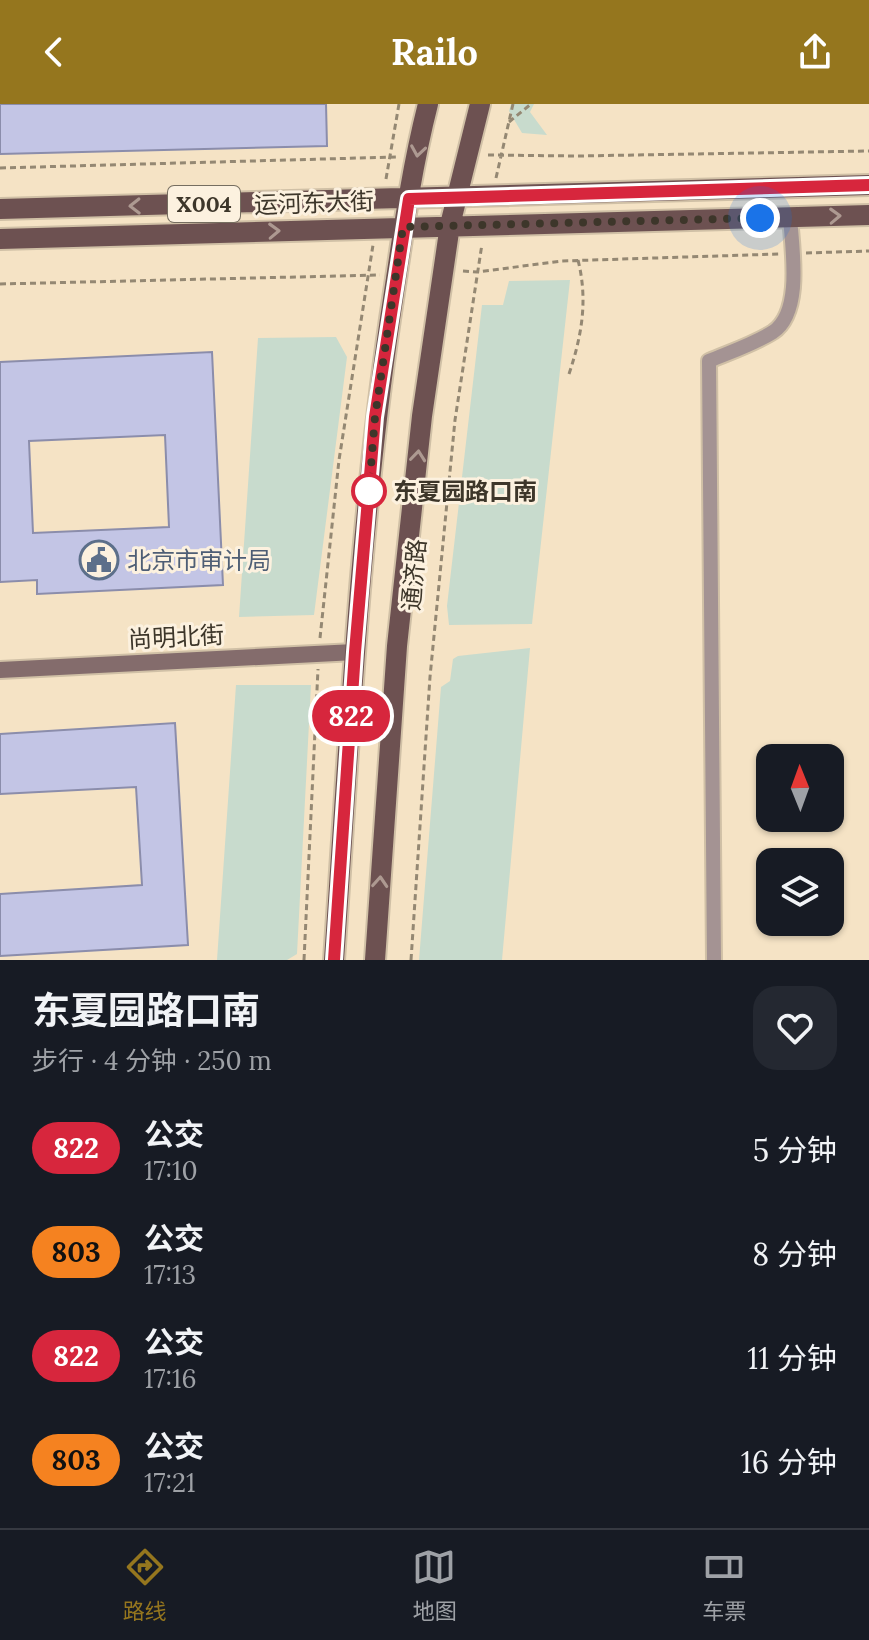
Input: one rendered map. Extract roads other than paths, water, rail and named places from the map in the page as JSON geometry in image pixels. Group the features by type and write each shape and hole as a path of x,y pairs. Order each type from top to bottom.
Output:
{"main road":[{"path":"334,960 375,417 403,227 428,104"},
{"name":"通济路","path":"375,960 397,646 422,416 450,225 480,104"},
{"name":"运河东大街","path":"0,209 869,185"},
{"name":"运河东大街","path":"0,239 869,215"}],"street":[{"path":"714,960 709,361 776,331 791,308 794,269 790,217"},
{"name":"尚明北街","path":"0,670 355,652"}],"place":[{"name":"东夏园路口南","path":"369,491"},
{"name":"北京市审计局","path":"99,560"}]}
